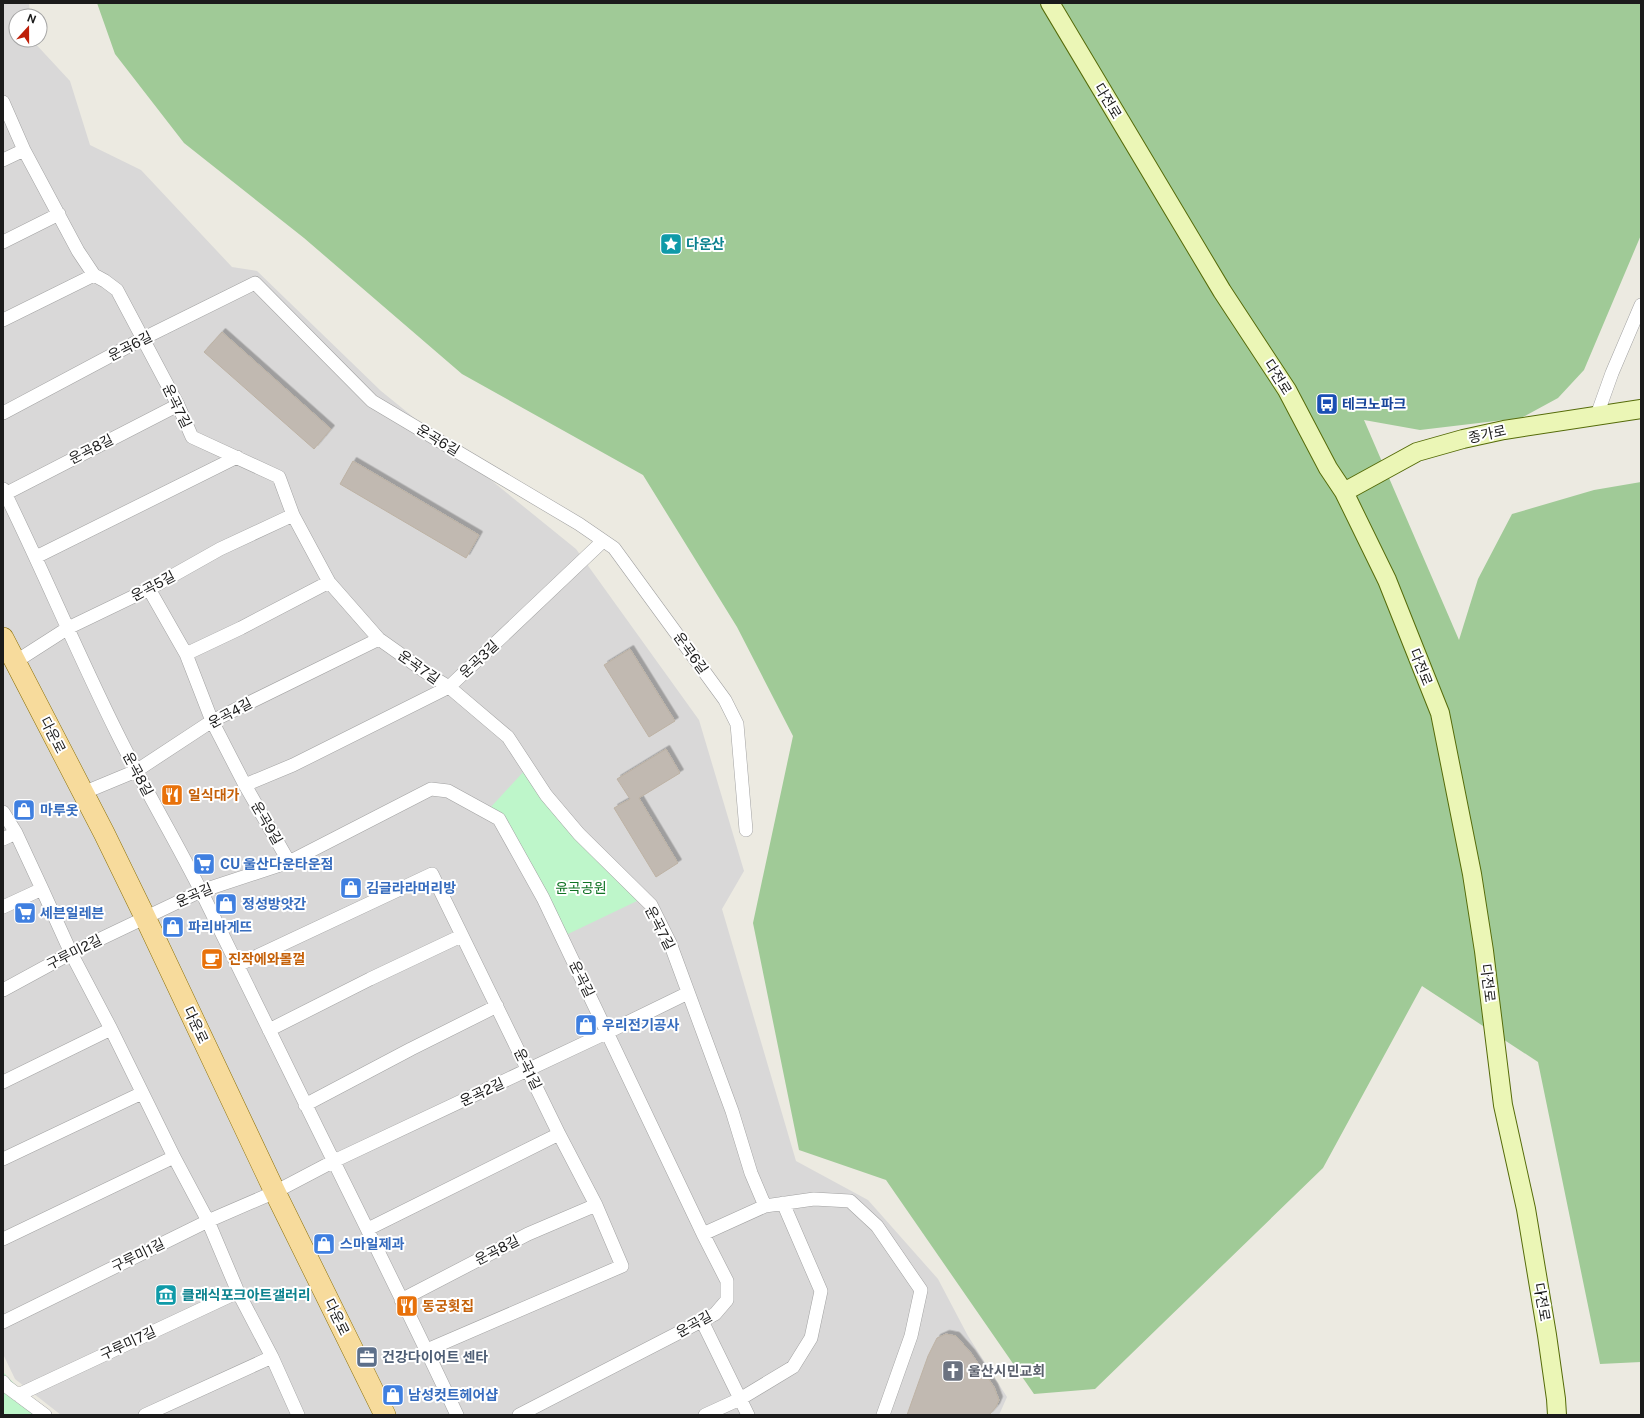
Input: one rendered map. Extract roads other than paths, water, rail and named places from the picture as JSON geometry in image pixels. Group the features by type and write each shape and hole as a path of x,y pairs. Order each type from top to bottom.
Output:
{"main road":[{"name":"다전로","path":"1050,3 1222,291 1287,390 1328,468 1344,492 1387,580 1440,713 1472,874 1484,952 1503,1105 1526,1209 1547,1334 1557,1415"},
{"name":"종가로","path":"1344,492 1417,452 1463,439 1504,430 1641,409"},
{"name":"다운로","path":"3,638 146,917 275,1192 385,1415"}],"street":[{"name":"운곡7길","path":"3,102 24,150 59,214 71,240 94,276 105,281 116,290 178,405 192,437 279,477 293,515 329,582 379,638 434,678 449,687 508,737 546,795 579,834 651,905 670,943 732,1110 751,1173 765,1206"},
{"path":"3,160 24,150"},
{"path":"3,242 59,214"},
{"path":"3,320 94,276"},
{"name":"운곡6길","path":"3,413 142,339 255,283 372,401 579,524 614,548 725,700 737,724 746,830"},
{"path":"1597,415 1641,305"},
{"name":"운곡8길","path":"178,405 4,492 36,557 93,686 136,771 201,890 305,1105 368,1228 457,1415"},
{"path":"36,557 237,457"},
{"name":"운곡5길","path":"16,662 68,628 149,588 220,549 293,515"},
{"name":"운곡3길","path":"245,785 293,765 449,687 603,541"},
{"path":"186,654 241,628 329,582"},
{"name":"운곡9길","path":"149,588 186,654 212,721 245,785 289,862"},
{"name":"운곡4길","path":"83,793 136,771 212,721 379,638"},
{"name":"운곡길","path":"146,917 201,890 289,862 431,789 448,791 499,819 543,898 703,1234 727,1280 727,1300 715,1314 543,1410 519,1415"},
{"path":"3,812 16,833 71,953 208,1221 238,1292 272,1357 298,1415"},
{"path":"3,839 16,833"},
{"name":"운곡1길","path":"238,965 432,874 559,1134 596,1205 622,1266 427,1350"},
{"path":"3,907 42,888"},
{"name":"구루미2길","path":"3,990 71,953 146,917"},
{"path":"269,1030 370,979 461,936"},
{"name":"운곡2길","path":"275,1192 334,1161 688,993"},
{"path":"305,1105 497,1006"},
{"path":"3,1082 111,1029"},
{"path":"3,1160 142,1093"},
{"path":"368,1228 559,1134"},
{"path":"3,1240 174,1157"},
{"name":"구루미1길","path":"3,1322 208,1221 275,1192"},
{"path":"703,1234 765,1206 814,1199 850,1201 877,1226 921,1290 911,1336 883,1415"},
{"path":"705,1415 740,1399 793,1367 811,1338 821,1291 783,1203"},
{"name":"운곡8길","path":"401,1300 528,1234 596,1205"},
{"name":"구루미7길","path":"18,1395 238,1292"},
{"path":"702,1321 748,1415"},
{"path":"145,1415 272,1357"},
{"path":"3,1382 6,1386 44,1415"}],"place":[{"name":"다운산","path":"671,244"},
{"name":"테크노파크","path":"1327,404"},
{"name":"일식대가","path":"172,795"},
{"name":"마루옷","path":"24,810"},
{"name":"CU 울산다운타운점","path":"204,864"},
{"name":"김글라라머리방","path":"351,888"},
{"name":"정성방앗간","path":"226,904"},
{"name":"세븐일레븐","path":"25,913"},
{"name":"파리바게뜨","path":"173,927"},
{"name":"진작에와볼껄","path":"212,959"},
{"name":"우리전기공사","path":"586,1025"},
{"name":"스마일제과","path":"324,1244"},
{"name":"클래식포크아트갤러리","path":"166,1295"},
{"name":"동궁횟집","path":"407,1306"},
{"name":"건강다이어트 센타","path":"367,1357"},
{"name":"울산시민교회","path":"953,1371"},
{"name":"남성컷트헤어샵","path":"393,1395"}],"park label":[{"name":"윤곡공원","path":"581,888"}]}
